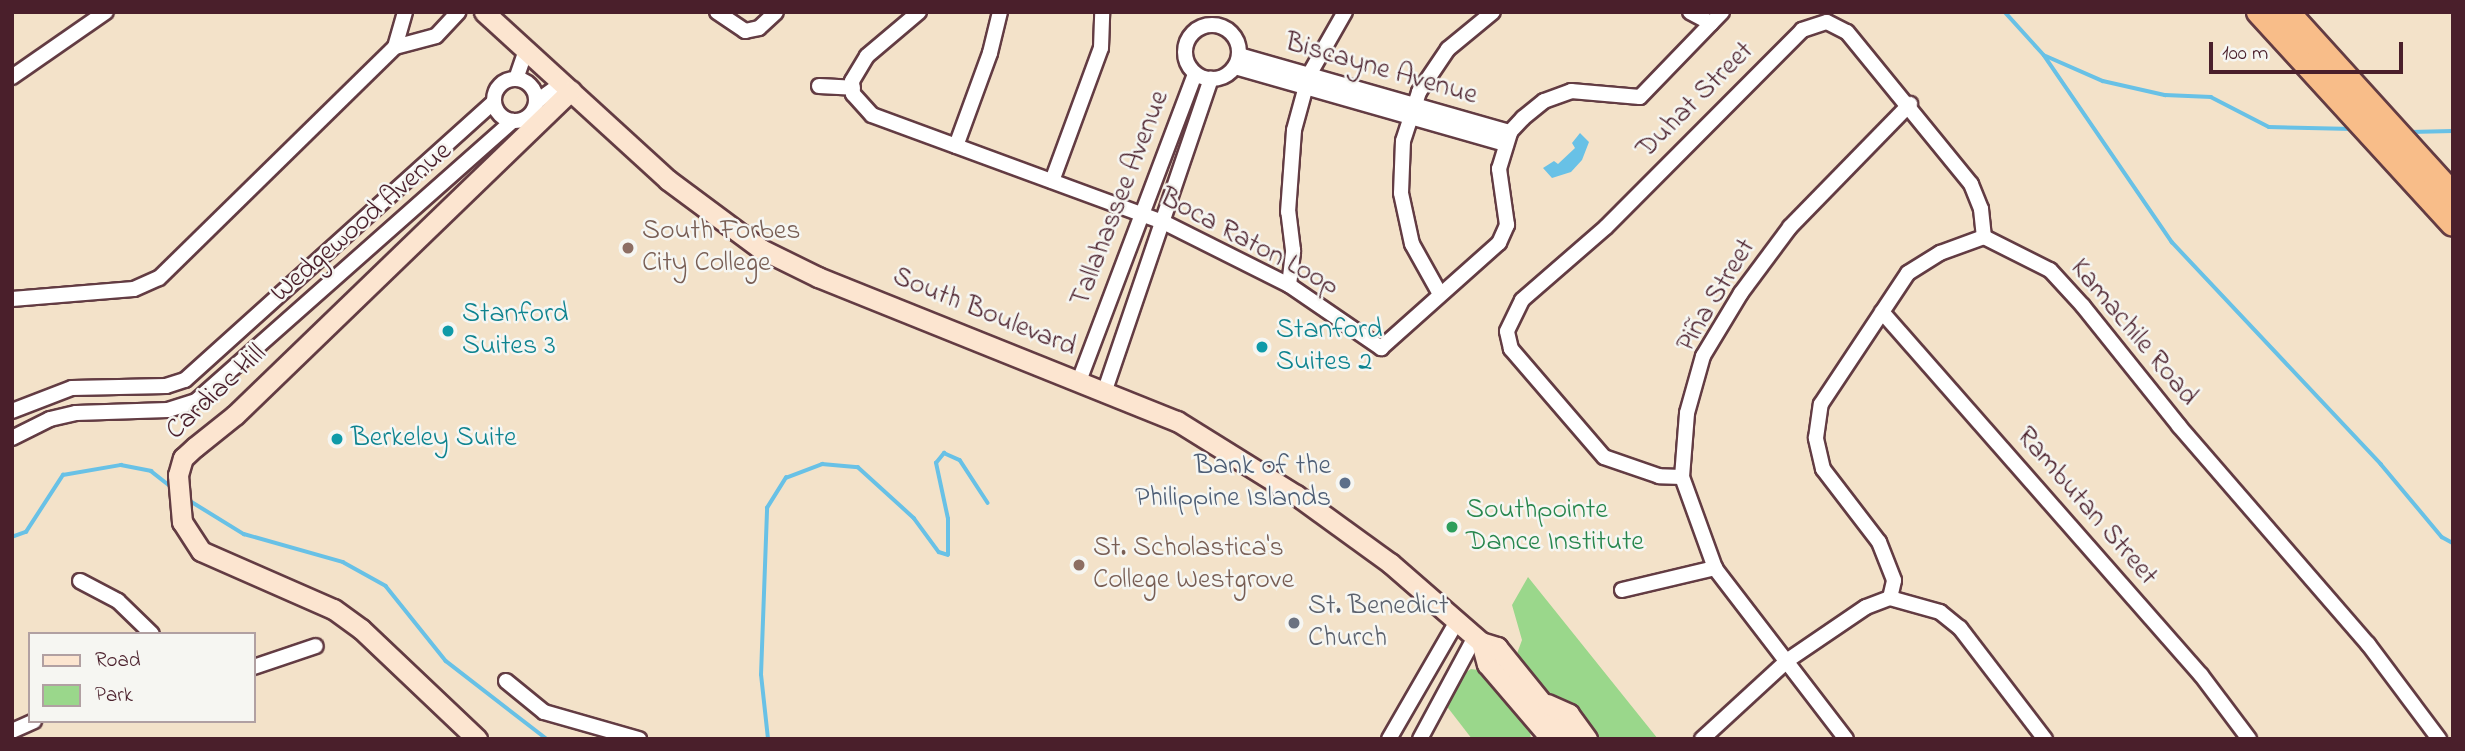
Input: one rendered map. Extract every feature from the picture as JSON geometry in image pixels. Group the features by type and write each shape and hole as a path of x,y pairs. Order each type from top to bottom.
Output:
{"highway":[{"path":"2259,12 2453,224"},
{"path":"2287,12 2453,195"}],"street":[{"path":"12,77 106,12"},
{"path":"395,47 405,12"},
{"path":"12,299 134,289 159,278 395,47 436,36 458,12"},
{"name":"South Boulevard","path":"484,12 668,180 761,249 818,277 1177,421 1284,488 1390,563 1478,639 1496,647 1541,700 1569,714 1569,738 1535,729 1488,664 1478,639"},
{"path":"717,12 746,31 759,28 776,12"},
{"path":"819,86 853,88 852,81 867,56 919,12"},
{"path":"956,146 990,53 999,12"},
{"path":"1052,181 1101,48 1101,12"},
{"path":"1330,12 1335,27"},
{"path":"1289,285 1293,141 1308,81 1345,12"},
{"path":"1440,294 1412,244 1401,193 1403,141 1413,111 1448,49 1493,12"},
{"path":"1690,12 1711,23"},
{"path":"1508,138 1544,101 1571,91 1640,97 1722,12"},
{"path":"1221,19 1236,38 1237,61 1211,79 1195,74 1184,50 1190,34 1221,19"},
{"name":"Duhat Street","path":"1682,477 1659,476 1604,457 1511,349 1507,331 1522,300 1606,226 1802,30 1827,22 1847,32 1910,104 1971,184 1981,209 1984,237"},
{"name":"Wedgewood Avenue","path":"12,411 72,388 166,386 185,380 494,102 498,88 516,79 526,50"},
{"name":"Biscayne Avenue","path":"1237,61 1508,138"},
{"name":"Tallahassee Avenue","path":"1079,381 1195,74"},
{"path":"516,79 533,89 536,102"},
{"name":"Tallahassee Avenue","path":"1105,390 1211,79"},
{"name":"Wedgewood Avenue","path":"12,439 50,419 76,413 169,410 196,401 513,121 528,116 536,102 566,87"},
{"name":"Cardiac Hill","path":"477,739 333,609 201,551 182,522 178,475 183,458 235,415 566,87"},
{"name":"Boca Raton Loop","path":"853,88 853,94 872,115 1163,222 1289,285 1381,348 1499,243 1507,225 1499,169 1508,138"},
{"path":"494,102 502,117 513,121"},
{"name":"Piña Street","path":"1846,739 1715,568 1682,477 1687,413 1703,356 1741,293 1790,227 1910,104"},
{"path":"1890,597 1894,580 1890,565 1878,542 1823,469 1816,438 1821,404 1908,273 1940,253 1984,237"},
{"name":"Kamachile Road","path":"1984,237 2050,270 2084,306 2179,426 2368,644 2439,739"},
{"name":"Rambutan Street","path":"1882,312 2201,675 2249,739"},
{"path":"1622,590 1715,568"},
{"path":"80,581 118,601 150,632"},
{"path":"1702,739 1788,660 1866,607 1890,597 1940,612 1960,628 2045,739"},
{"path":"1389,739 1457,621"},
{"path":"1420,739 1478,639"},
{"path":"256,666 316,646"},
{"path":"506,681 544,712 639,739"},
{"path":"12,731 30,723"}],"green space":[{"path":"1528,577 1658,739 1592,739 1515,659 1522,640 1512,605"},
{"path":"1471,669 1485,671 1529,724 1531,739 1472,739 1445,704 1461,675"}],"water":[{"path":"1580,133 1589,142 1582,160 1571,172 1552,178 1543,168 1554,161 1558,164 1575,148 1572,143"}],"waterway":[{"path":"2005,12 2044,55 2172,242 2381,464 2442,537 2453,543"},
{"path":"2046,56 2103,81 2165,95 2211,97 2269,127 2353,129"},
{"path":"2410,132 2453,131"},
{"path":"768,739 761,675 767,508 786,478 822,464 858,467 914,518 939,552 948,555 948,519 936,463 944,453 960,460 988,503"},
{"path":"12,537 26,532 63,475 121,465 151,471 173,488"},
{"path":"187,499 244,534 343,562 386,586 446,661 547,739"}],"place":[{"name":"South Forbes City College","path":"628,248"},
{"name":"Stanford Suites 3","path":"448,331"},
{"name":"Stanford Suites 2","path":"1262,347"},
{"name":"Berkeley Suite","path":"337,439"},
{"name":"Bank of the Philippine Islands","path":"1345,483"},
{"name":"Southpointe Dance Institute","path":"1452,527"},
{"name":"St. Scholastica's College Westgrove","path":"1079,565"},
{"name":"St. Benedict Church","path":"1294,623"}]}
